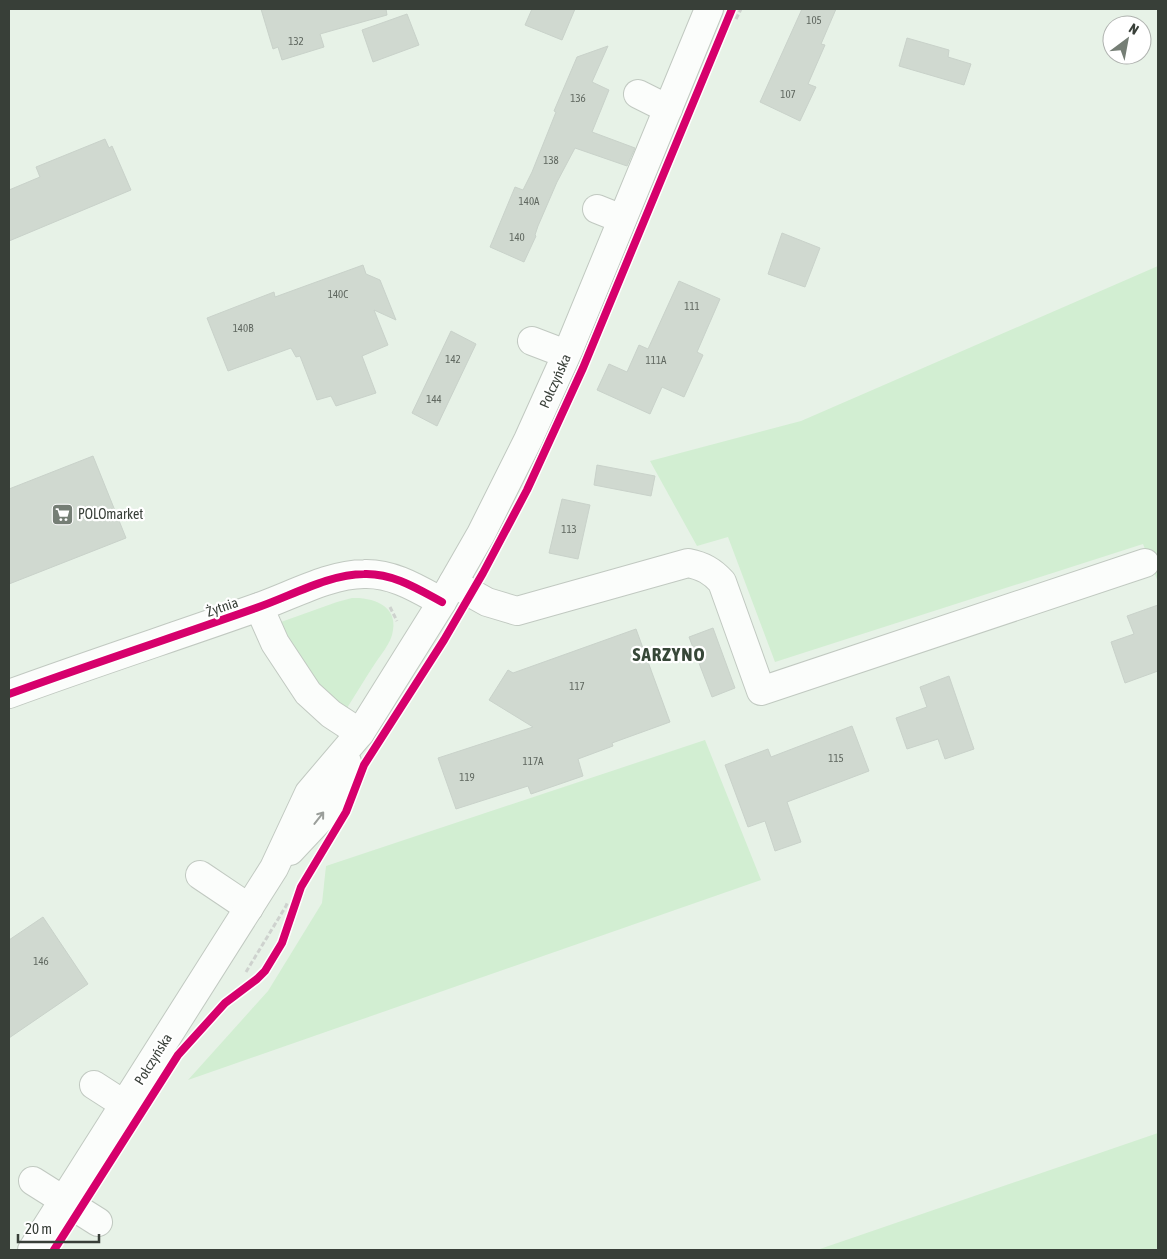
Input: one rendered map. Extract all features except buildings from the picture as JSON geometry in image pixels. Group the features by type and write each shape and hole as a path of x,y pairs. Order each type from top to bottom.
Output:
{"main road":[{"name":"Połczyńska","path":"32,1250 274,868 309,793 360,733 481,534 514,468 566,354 668,109 719,13"},
{"path":"638,94 668,109"},
{"path":"596,209 622,219"},
{"path":"532,341 566,354"},
{"name":"Żytnia","path":"9,694 354,574 383,575 517,611 688,564 700,565 712,572 722,582 761,691 1145,563"},
{"path":"259,607 274,643 308,693 331,714 360,733"},
{"path":"200,875 249,908"},
{"path":"94,1085 125,1104"},
{"path":"32,1181 98,1222"}],"path":[{"path":"719,13 732,9"},
{"path":"295,906 298,897"}],"green space":[{"path":"1158,266 1158,582 1143,544 775,662 728,537 697,546 650,461 801,421"},
{"path":"352,598 369,599 384,606 389,611 394,625 387,646 347,708 325,691 313,678 287,638 281,622"},
{"path":"705,740 761,880 188,1080 268,991 322,903 326,866"},
{"path":"1158,1133 1158,1250 817,1250"}],"cycle path":[{"path":"54,1250 178,1055 225,1003 265,971 282,943 301,887 346,812 364,765 444,640 483,573 527,490 583,368 732,9"},
{"path":"9,694 256,608 323,582 351,575 375,574 385,576 405,583 442,602"}],"place":[{"name":"POLOmarket","path":"62,514"}],"district":[{"name":"SARZYNO","path":"669,654"}]}
